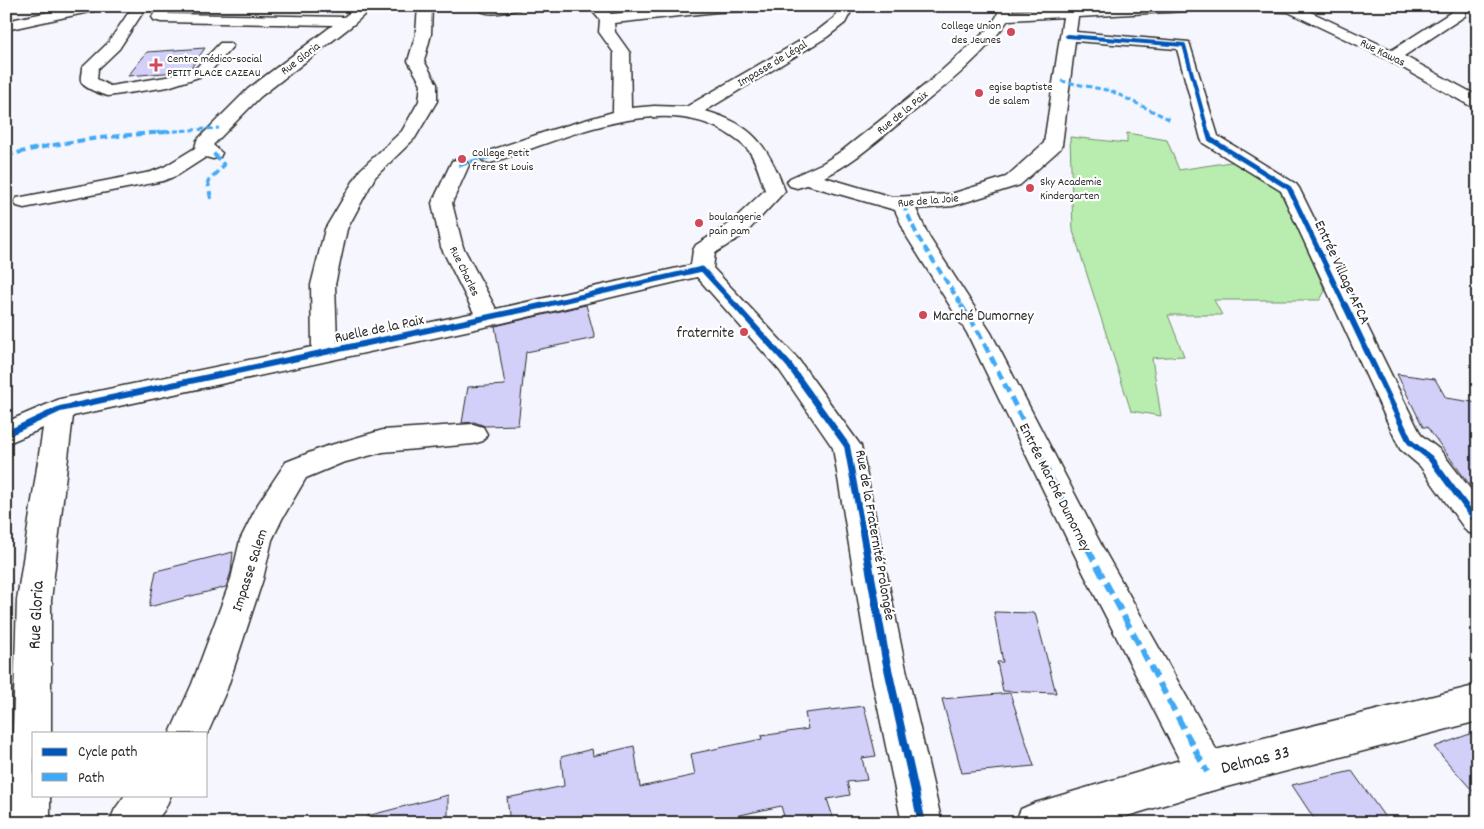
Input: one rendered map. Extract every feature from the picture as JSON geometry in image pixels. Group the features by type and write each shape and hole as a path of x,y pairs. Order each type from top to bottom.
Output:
{"street":[{"path":"6,26 98,6"},
{"path":"140,6 114,46 90,68 90,81 108,91 168,82 202,71 225,46"},
{"path":"166,6 159,16 160,18 349,21"},
{"path":"204,19 215,6"},
{"name":"Rue Gloria","path":"24,202 156,176 171,171 208,151 204,144 254,93 367,6"},
{"path":"325,352 323,285 336,229 367,174 409,134 428,101 429,84 416,61 426,17 425,6"},
{"path":"482,6 492,10 514,6"},
{"path":"622,115 622,53 607,32 601,13 766,6"},
{"name":"Impasse de Légal","path":"690,112 822,34 840,20 846,6"},
{"path":"1005,11 1071,12 1204,6"},
{"path":"1227,6 1287,7"},
{"name":"Rue Kawas","path":"1287,7 1393,56 1478,102"},
{"path":"1393,56 1460,10 1478,16"},
{"name":"Rue de la Paix","path":"775,191 806,178 850,154 936,85 979,47 1005,11"},
{"name":"Rue de la Joie","path":"806,178 890,203 903,204 953,200 1013,181 1053,145 1071,12"},
{"name":"Entrée Village AFCA","path":"1067,36 1184,45 1210,139 1289,188 1410,442 1430,458 1478,523"},
{"path":"490,157 557,134 622,115 643,112 690,112 730,126 756,147 775,191 737,228 704,250 702,269"},
{"name":"Rue Charles","path":"459,165 442,204 452,247 489,318"},
{"name":"Entrée Marché Dumorney","path":"903,204 918,237 979,333 1094,562 1207,772"},
{"name":"Ruelle de la Paix","path":"6,434 60,409 489,318 702,269"},
{"name":"Rue de la Fraternité Prolongée","path":"702,269 789,364 847,446 886,660 922,823"},
{"name":"Rue Gloria","path":"30,823 34,600 60,409"},
{"name":"Impasse Salem","path":"189,732 209,689 244,588 256,540 269,513 296,470 334,455 382,441 473,434"},
{"name":"Delmas 33","path":"1035,823 1207,772 1478,702"},
{"path":"129,823 150,796"}],"green space":[{"path":"1127,133 1167,140 1179,170 1237,161 1282,189 1325,291 1320,300 1214,300 1222,315 1168,315 1184,356 1152,358 1161,416 1131,411 1073,231 1070,137 1127,143"}],"building":[{"name":"Centre médico-social PETIT PLACE CAZEAU","path":"205,48 191,68 176,72 128,76 147,52"},
{"path":"586,305 595,338 526,352 518,425 485,426 474,422 462,423 468,387 505,385 495,326"},
{"path":"1397,374 1435,379 1446,398 1478,403 1478,496 1427,427 1423,427"},
{"path":"233,552 231,572 226,587 149,607 156,571"},
{"path":"994,612 1035,613 1056,693 1003,691 997,662 1003,662"},
{"path":"1010,693 1034,766 962,773 942,699"},
{"path":"864,706 876,756 862,758 867,780 847,782 850,795 827,799 835,823 786,823 781,806 704,823 510,823 507,798 564,786 561,757 592,749 593,756 634,746 640,787 695,775 691,754 762,739 761,736 808,729 805,713"},
{"path":"1478,731 1478,797 1434,747"},
{"path":"1352,771 1389,823 1317,823 1292,785"},
{"path":"448,795 448,823 368,823 367,816"}],"marked path":[{"path":"1061,81 1111,91 1171,120"},
{"path":"6,156 58,143 85,139 219,128"},
{"path":"211,199 208,182 224,165 213,153"},
{"path":"459,165 490,157"},
{"path":"903,204 918,237 979,333 1094,562 1207,772"}],"cycle path":[{"path":"1067,36 1184,45 1210,139 1289,188 1410,442 1430,458 1478,523"},
{"path":"6,434 60,409 489,318 702,269 789,365 847,446 886,660 922,823"}],"place":[{"name":"College Union des Jeunes","path":"1011,32"},
{"name":"Centre médico-social PETIT PLACE CAZEAU","path":"156,65"},
{"name":"egise baptiste de salem","path":"979,93"},
{"name":"College Petit frere St Louis","path":"462,159"},
{"name":"Sky Academie Kindergarten","path":"1030,188"},
{"name":"boulangerie pain pam","path":"699,223"},
{"name":"Marché Dumorney","path":"923,315"},
{"name":"fraternite","path":"744,332"}]}
